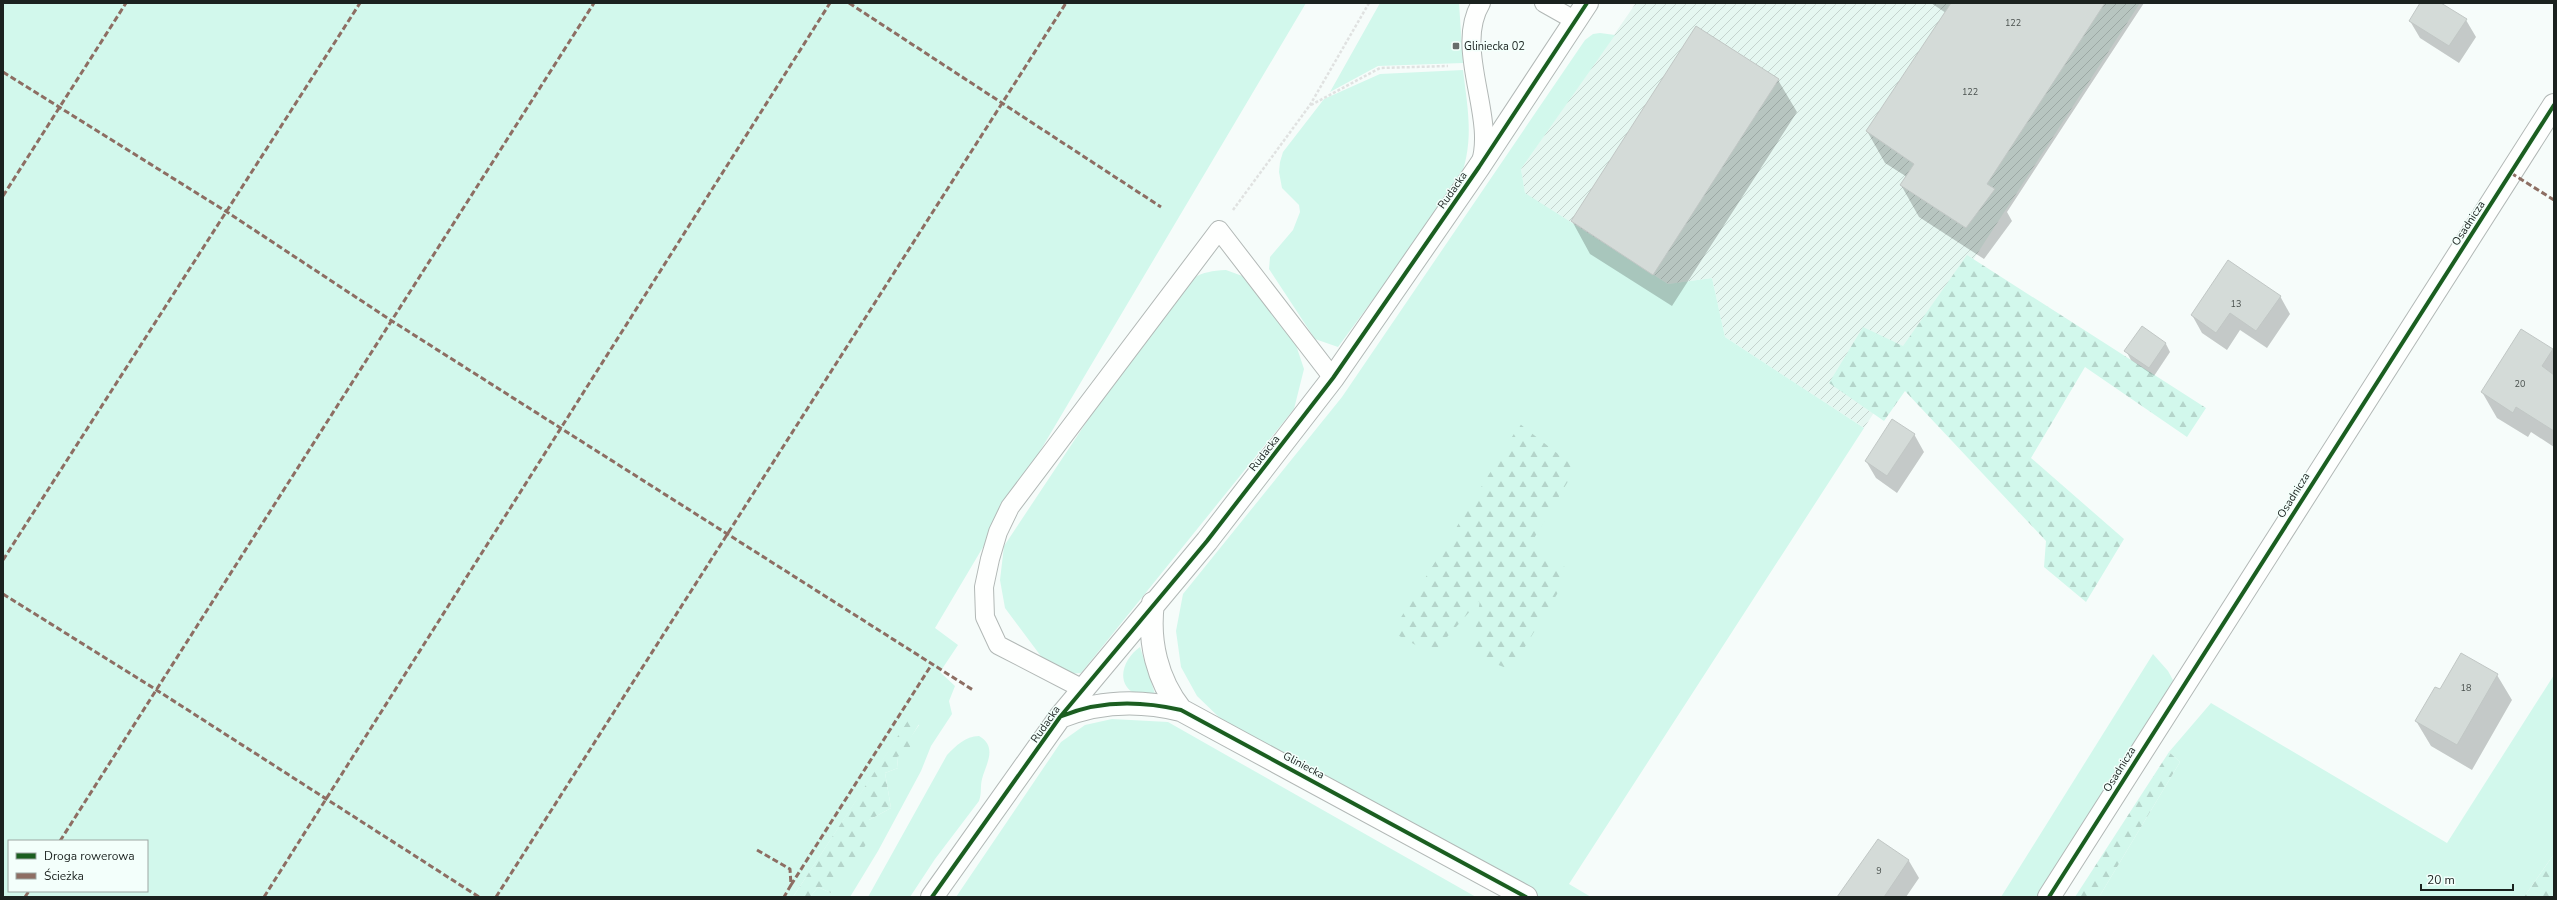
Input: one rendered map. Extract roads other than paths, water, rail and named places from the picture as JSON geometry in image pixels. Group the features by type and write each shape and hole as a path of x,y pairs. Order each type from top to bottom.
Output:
{"street":[{"name":"Rudacka","path":"932,897 1060,717 1153,603 1207,540 1333,378 1479,167 1587,3"},
{"name":"Osadnicza","path":"2049,897 2554,105"},
{"name":"Gliniecka","path":"1153,603 1152,635 1157,663 1166,687 1181,710"},
{"name":"Gliniecka","path":"1060,717 1092,707 1118,704 1144,704 1181,710 1526,897"}],"lane":[{"path":"1479,167 1484,142 1475,66 1474,24 1481,3"},
{"path":"1544,3 1576,21"},
{"path":"1083,689 998,645 985,617 984,587 998,532 1010,507 1219,230 1333,378"}],"place":[{"name":"Gliniecka 02","path":"1456,46"}]}
